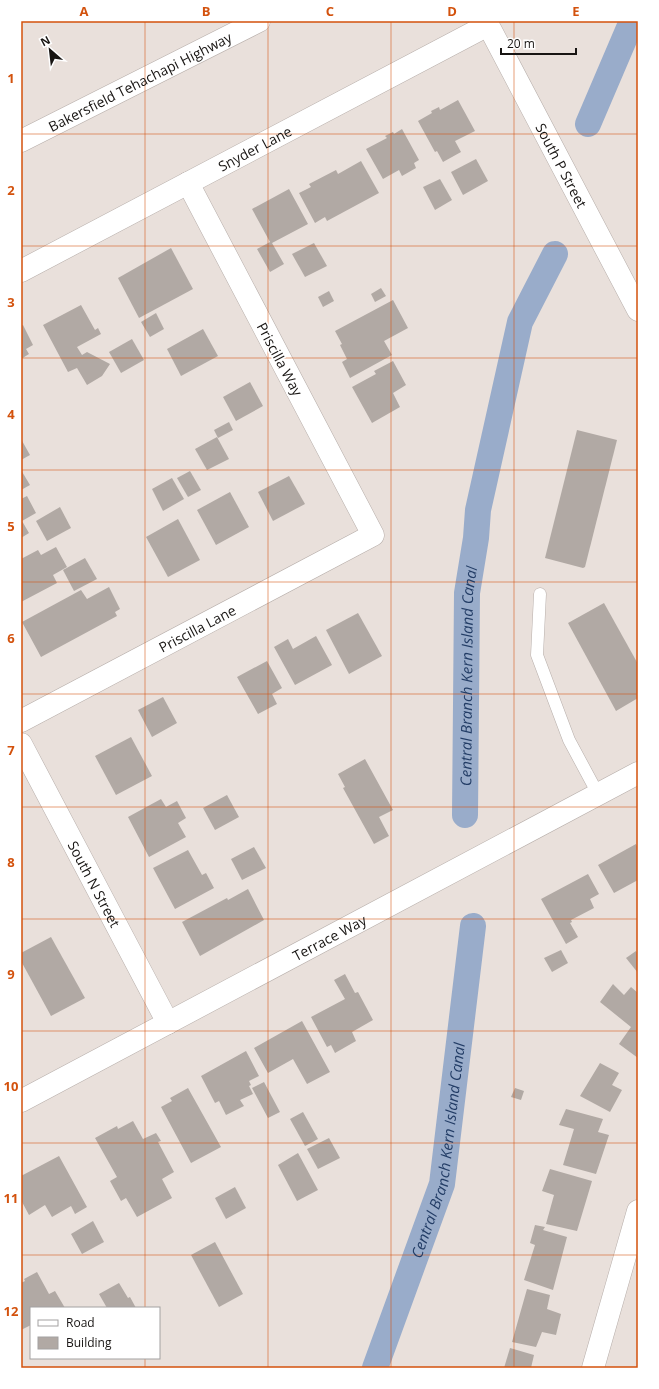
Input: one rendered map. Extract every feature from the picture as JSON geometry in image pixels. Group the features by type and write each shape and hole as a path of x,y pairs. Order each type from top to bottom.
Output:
{"main road":[{"name":"Bakersfield Tehachapi Highway","path":"21,141 259,21"},
{"name":"South P Street","path":"487,23 638,310"},
{"name":"Snyder Lane","path":"21,271 487,23"},
{"name":"Priscilla Way","path":"188,183 373,535"},
{"name":"Priscilla Lane","path":"21,721 373,535"},
{"name":"South N Street","path":"21,744 168,1023"},
{"name":"Terrace Way","path":"21,1101 638,773"},
{"path":"593,1368 638,1211"}],"lane":[{"path":"540,594 537,655 569,740 598,794"}],"building":[{"path":"458,100 475,131 455,141 461,152 443,162 437,151 435,152 418,121 432,113 431,111 439,107 440,110"},
{"path":"402,129 419,160 414,163 416,168 402,176 399,170 383,179 366,149 387,138 385,136 393,132 394,134"},
{"path":"476,159 488,181 463,195 451,172"},
{"path":"361,161 379,193 327,221 325,217 315,223 299,193 311,187 309,184 336,170 338,174"},
{"path":"440,179 452,200 435,210 423,187"},
{"path":"289,189 308,224 272,243 284,264 270,272 257,249 270,242 252,209"},
{"path":"314,243 327,266 305,277 292,254"},
{"path":"171,248 193,289 139,318 118,278"},
{"path":"381,288 386,296 375,302 371,294"},
{"path":"329,291 334,301 323,307 318,297"},
{"path":"393,300 408,328 384,341 392,355 350,378 342,362 347,359 340,345 342,344 335,331"},
{"path":"81,305 95,330 98,328 101,334 77,347 82,355 87,352 110,364 102,376 87,385 77,368 68,372 43,325"},
{"path":"156,313 164,329 150,337 141,322"},
{"path":"23,325 33,345 26,349 29,354 21,359 21,326"},
{"path":"203,329 218,356 181,376 167,349"},
{"path":"132,339 144,360 121,373 109,352"},
{"path":"393,361 406,385 393,393 400,407 372,423 352,387 376,374 374,371"},
{"path":"250,382 263,406 236,421 223,397"},
{"path":"229,422 233,430 218,438 214,430"},
{"path":"577,430 617,440 585,567 583,568 545,558"},
{"path":"217,437 229,459 207,470 195,449"},
{"path":"21,439 30,455 21,460"},
{"path":"21,470 30,485 21,490"},
{"path":"190,471 201,490 188,497 177,478"},
{"path":"289,476 305,504 273,521 258,492"},
{"path":"172,478 184,499 163,511 152,489"},
{"path":"230,492 249,527 216,545 197,510"},
{"path":"27,496 36,513 22,521 29,533 21,538 21,499"},
{"path":"60,507 71,528 47,541 36,521"},
{"path":"178,519 200,560 168,577 146,537"},
{"path":"56,547 67,567 53,575 57,583 21,602 21,559 38,550 41,555"},
{"path":"85,558 97,579 74,591 63,570"},
{"path":"109,587 120,609 115,612 117,616 41,657 22,622 81,590 87,599"},
{"path":"604,603 638,664 638,698 616,711 568,623"},
{"path":"358,613 382,656 349,674 326,630"},
{"path":"316,636 332,665 295,685 274,647 288,639 293,649"},
{"path":"267,661 282,688 272,694 277,704 258,714 237,677"},
{"path":"163,697 177,723 152,737 138,710"},
{"path":"131,737 152,776 116,795 95,756"},
{"path":"365,759 393,810 379,817 389,836 374,844 343,788 345,787 338,774"},
{"path":"227,795 239,817 215,830 203,808"},
{"path":"161,799 166,807 177,801 186,818 178,823 186,837 149,857 128,817"},
{"path":"636,844 637,846 638,845 638,880 614,893 598,865"},
{"path":"254,847 266,868 242,880 231,859"},
{"path":"188,850 202,875 206,873 214,888 175,909 153,868"},
{"path":"588,874 599,894 590,899 594,908 571,920 572,922 570,923 578,937 566,944 541,899"},
{"path":"248,889 264,920 200,956 182,922 227,898 228,900"},
{"path":"51,937 85,998 51,1016 21,961 21,953"},
{"path":"561,950 568,963 552,972 544,958"},
{"path":"636,951 638,954 638,973 626,958"},
{"path":"345,974 355,993 358,992 373,1020 352,1032 356,1041 335,1053 331,1045 327,1047 311,1017 345,999 334,980"},
{"path":"613,984 624,995 631,987 638,993 638,1058 619,1044 631,1027 600,1002"},
{"path":"302,1021 330,1072 307,1084 293,1059 268,1073 254,1048"},
{"path":"246,1051 259,1076 249,1081 251,1085 249,1086 253,1094 240,1100 244,1106 226,1115 219,1101 215,1103 201,1076"},
{"path":"600,1063 619,1073 612,1085 622,1090 610,1112 580,1096"},
{"path":"264,1082 280,1112 268,1118 252,1088"},
{"path":"188,1088 221,1147 191,1163 161,1107 172,1101 170,1098"},
{"path":"515,1088 524,1091 521,1100 511,1097"},
{"path":"566,1109 603,1119 598,1132 609,1135 596,1174 563,1165 574,1129 559,1125"},
{"path":"303,1112 318,1139 305,1146 290,1119"},
{"path":"133,1121 143,1139 156,1133 161,1141 158,1142 174,1172 162,1179 172,1198 137,1217 126,1198 121,1201 110,1181 117,1177 95,1138 117,1126 118,1129"},
{"path":"329,1138 340,1158 318,1169 307,1149"},
{"path":"298,1153 318,1190 297,1201 278,1165"},
{"path":"59,1156 87,1207 75,1214 71,1206 52,1217 45,1205 29,1215 21,1200 21,1176"},
{"path":"550,1169 592,1181 577,1231 546,1224 554,1195 542,1191"},
{"path":"235,1187 246,1208 226,1219 215,1198"},
{"path":"93,1221 104,1242 82,1254 71,1234"},
{"path":"535,1225 545,1227 543,1230 567,1237 553,1290 524,1280 535,1245 530,1243"},
{"path":"215,1242 243,1294 219,1307 191,1255"},
{"path":"37,1272 49,1294 55,1291 64,1307 30,1307 30,1326 21,1330 21,1283 25,1281 24,1279"},
{"path":"119,1283 135,1307 106,1307 99,1294"},
{"path":"527,1289 550,1295 547,1309 561,1314 556,1335 542,1332 536,1347 512,1342"},
{"path":"510,1348 534,1355 531,1368 504,1368"}],"waterway":[{"path":"588,124 632,21"},
{"path":"465,815 467,593 476,538 478,510 520,322 555,254"},
{"name":"Central Branch Kern Island Canal","path":"375,1368 442,1184 473,926"}]}
